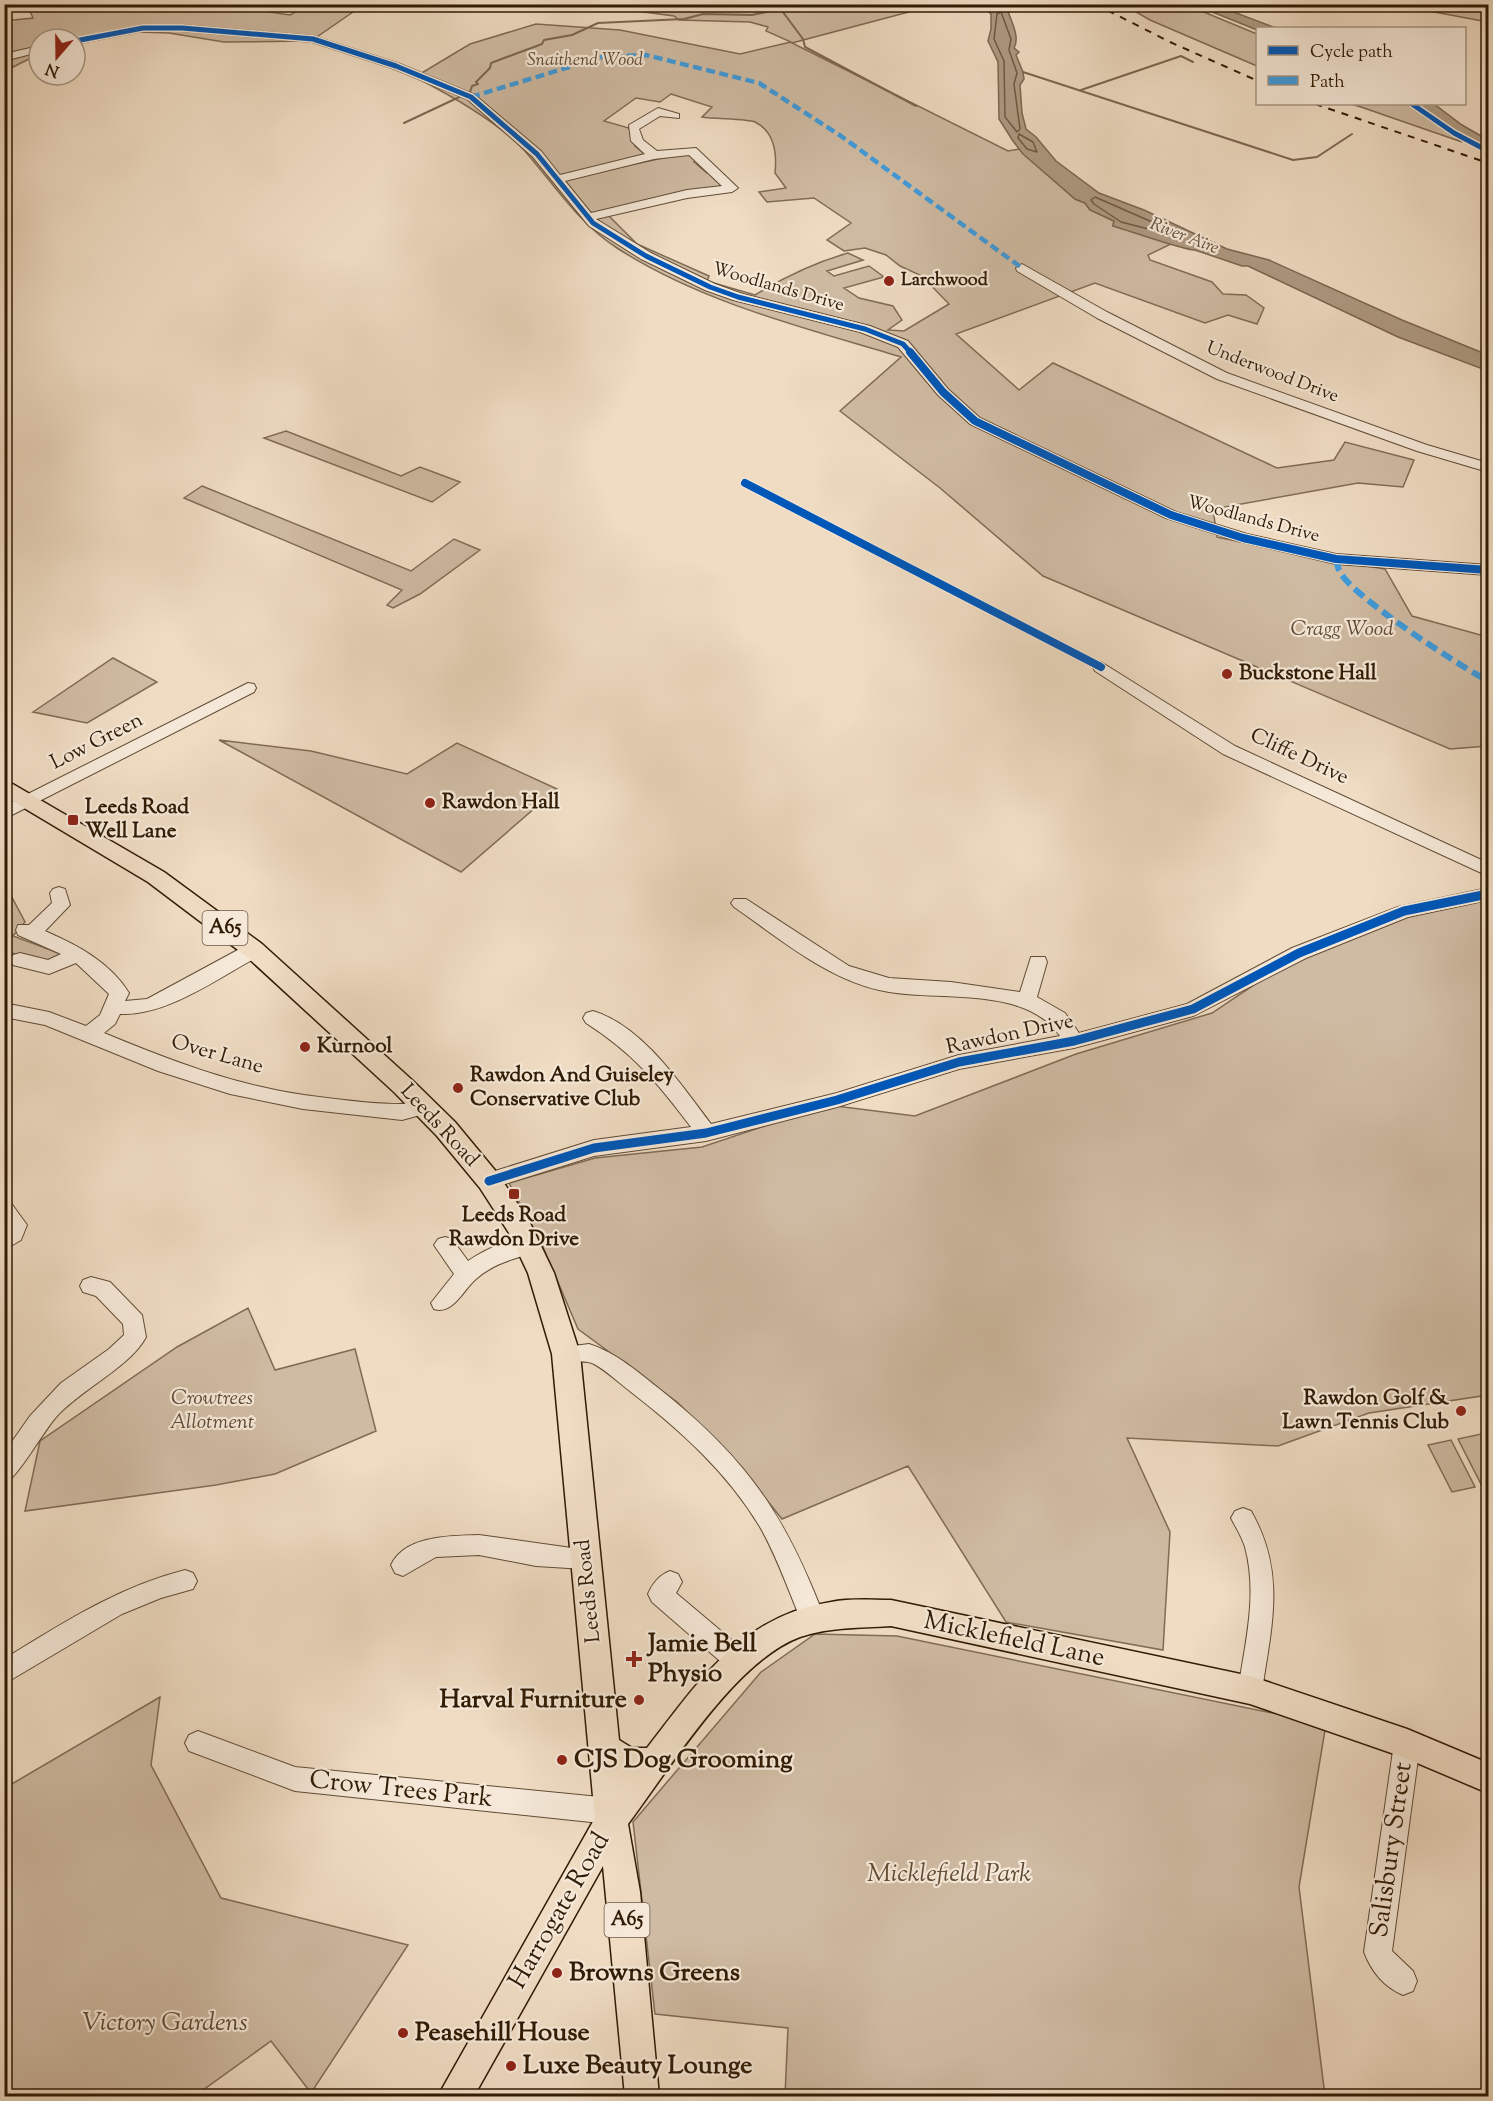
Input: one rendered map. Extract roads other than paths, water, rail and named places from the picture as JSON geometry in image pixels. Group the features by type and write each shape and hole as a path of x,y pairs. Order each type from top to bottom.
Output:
{"main road":[{"name":"Leeds Road","path":"4,786 156,877 254,950 424,1107 504,1201 541,1273 567,1354 611,1815"},
{"name":"Micklefield Lane","path":"611,1815 717,1681 737,1660 772,1635 813,1619 832,1615 891,1613 1250,1690 1407,1744 1488,1778"},
{"path":"604,1749 628,1763 654,1763"},
{"name":"Harrogate Road","path":"455,2097 611,1815"},
{"name":"A65","path":"611,1815 624,1892 642,2097"}],"street":[{"name":"Woodlands Drive","path":"87,39 135,29 172,28 313,39 396,66 464,94 537,154 593,223 646,256 710,287 778,308 865,329 903,344 943,392 975,421 1171,515 1243,538 1336,559 1488,570"},
{"path":"4,58 27,52"},
{"path":"654,155 637,141 633,128 658,112 675,116"},
{"path":"557,179 654,155 687,151 696,152 732,188 687,194 588,217"},
{"name":"Underwood Drive","path":"1022,268 1102,315 1222,376 1422,448 1488,468"},
{"name":"Cliffe Drive","path":"1101,667 1229,750 1488,870"},
{"name":"Low Green","path":"4,813 64,785 248,688"},
{"path":"59,893 61,905 29,931 79,954 109,979 119,993 108,1019 90,1034"},
{"name":"Rawdon Drive","path":"489,1181 594,1148 706,1133 837,1100 959,1062 1074,1041 1193,1009 1299,953 1404,911 1488,894"},
{"path":"740,903 842,971 889,986 951,989 1027,1000 1058,1018 1074,1041"},
{"path":"113,1007 137,1008 152,1005 254,950"},
{"path":"20,960 49,967 79,954"},
{"path":"1027,1000 1038,962"},
{"name":"Over Lane","path":"4,1010 49,1020 90,1034 165,1066 230,1087 303,1102 402,1112 424,1107"},
{"path":"593,1018 622,1037 657,1068 706,1133"},
{"path":"4,1209 17,1225 14,1234 4,1242"},
{"path":"445,1245 465,1273"},
{"path":"442,1303 465,1273 499,1253 528,1246"},
{"path":"6,1470 46,1410 80,1381 123,1353 135,1337 134,1321 102,1288 91,1286"},
{"path":"567,1354 578,1352 602,1358 673,1413 723,1463 766,1516 790,1563 813,1619"},
{"path":"1244,1518 1257,1547 1261,1575 1261,1609 1250,1690"},
{"path":"403,1565 432,1547 479,1545 536,1555 585,1558"},
{"path":"4,1673 95,1617 168,1585 185,1581"},
{"path":"670,1582 660,1594 737,1660"},
{"name":"Crow Trees Park","path":"198,1743 295,1779 611,1815"},
{"name":"Salisbury Street","path":"1403,1981 1381,1960 1378,1952 1407,1744"}],"water":[{"name":"River Aire","path":"981,5 1006,5 1016,38 1014,48 1019,52 1016,55 1023,72 1024,79 1020,85 1022,113 1026,129 1036,137 1056,161 1099,193 1144,210 1227,249 1269,260 1402,320 1488,355 1488,371 1398,337 1248,266 1113,226 1114,221 1090,210 1085,203 1075,199 1023,154 999,119 998,62 988,41 991,14"},
{"path":"1195,5 1215,5 1273,27 1256,27 1256,30"},
{"path":"1417,105 1435,105 1462,125 1488,140 1488,150 1455,133"}],"waterway":[{"path":"777,4 803,39 805,47 916,106"},
{"path":"404,123 470,92 472,86 478,84 476,82 490,68 491,63 542,44 544,40 572,35 598,23 684,19 703,14 752,15 780,9"},
{"path":"1081,90 1181,56 1193,62"},
{"path":"1023,72 1293,160 1317,157 1352,134"}],"railway":[{"path":"1095,4 1170,42 1256,80"},
{"path":"1318,105 1488,163"}],"place":[{"name":"Larchwood","path":"889,281"},
{"name":"Buckstone Hall","path":"1227,674"},
{"name":"Rawdon Hall","path":"430,803"},
{"name":"Leeds Road Well Lane","path":"73,820"},
{"name":"Kurnool","path":"305,1047"},
{"name":"Rawdon And Guiseley Conservative Club","path":"458,1088"},
{"name":"Leeds Road Rawdon Drive","path":"514,1194"},
{"name":"Rawdon Golf & Lawn Tennis Club","path":"1461,1411"},
{"name":"Jamie Bell Physio","path":"634,1659"},
{"name":"Harval Furniture","path":"639,1700"},
{"name":"CJS Dog Grooming","path":"562,1760"},
{"name":"Browns Greens","path":"557,1973"},
{"name":"Peasehill House","path":"403,2033"},
{"name":"Luxe Beauty Lounge","path":"511,2066"}],"park label":[{"name":"Snaithend Wood","path":"585,61"},
{"name":"Cragg Wood","path":"1342,630"},
{"name":"Crowtrees Allotment","path":"212,1411"},
{"name":"Micklefield Park","path":"949,1874"},
{"name":"Victory Gardens","path":"165,2023"}]}
